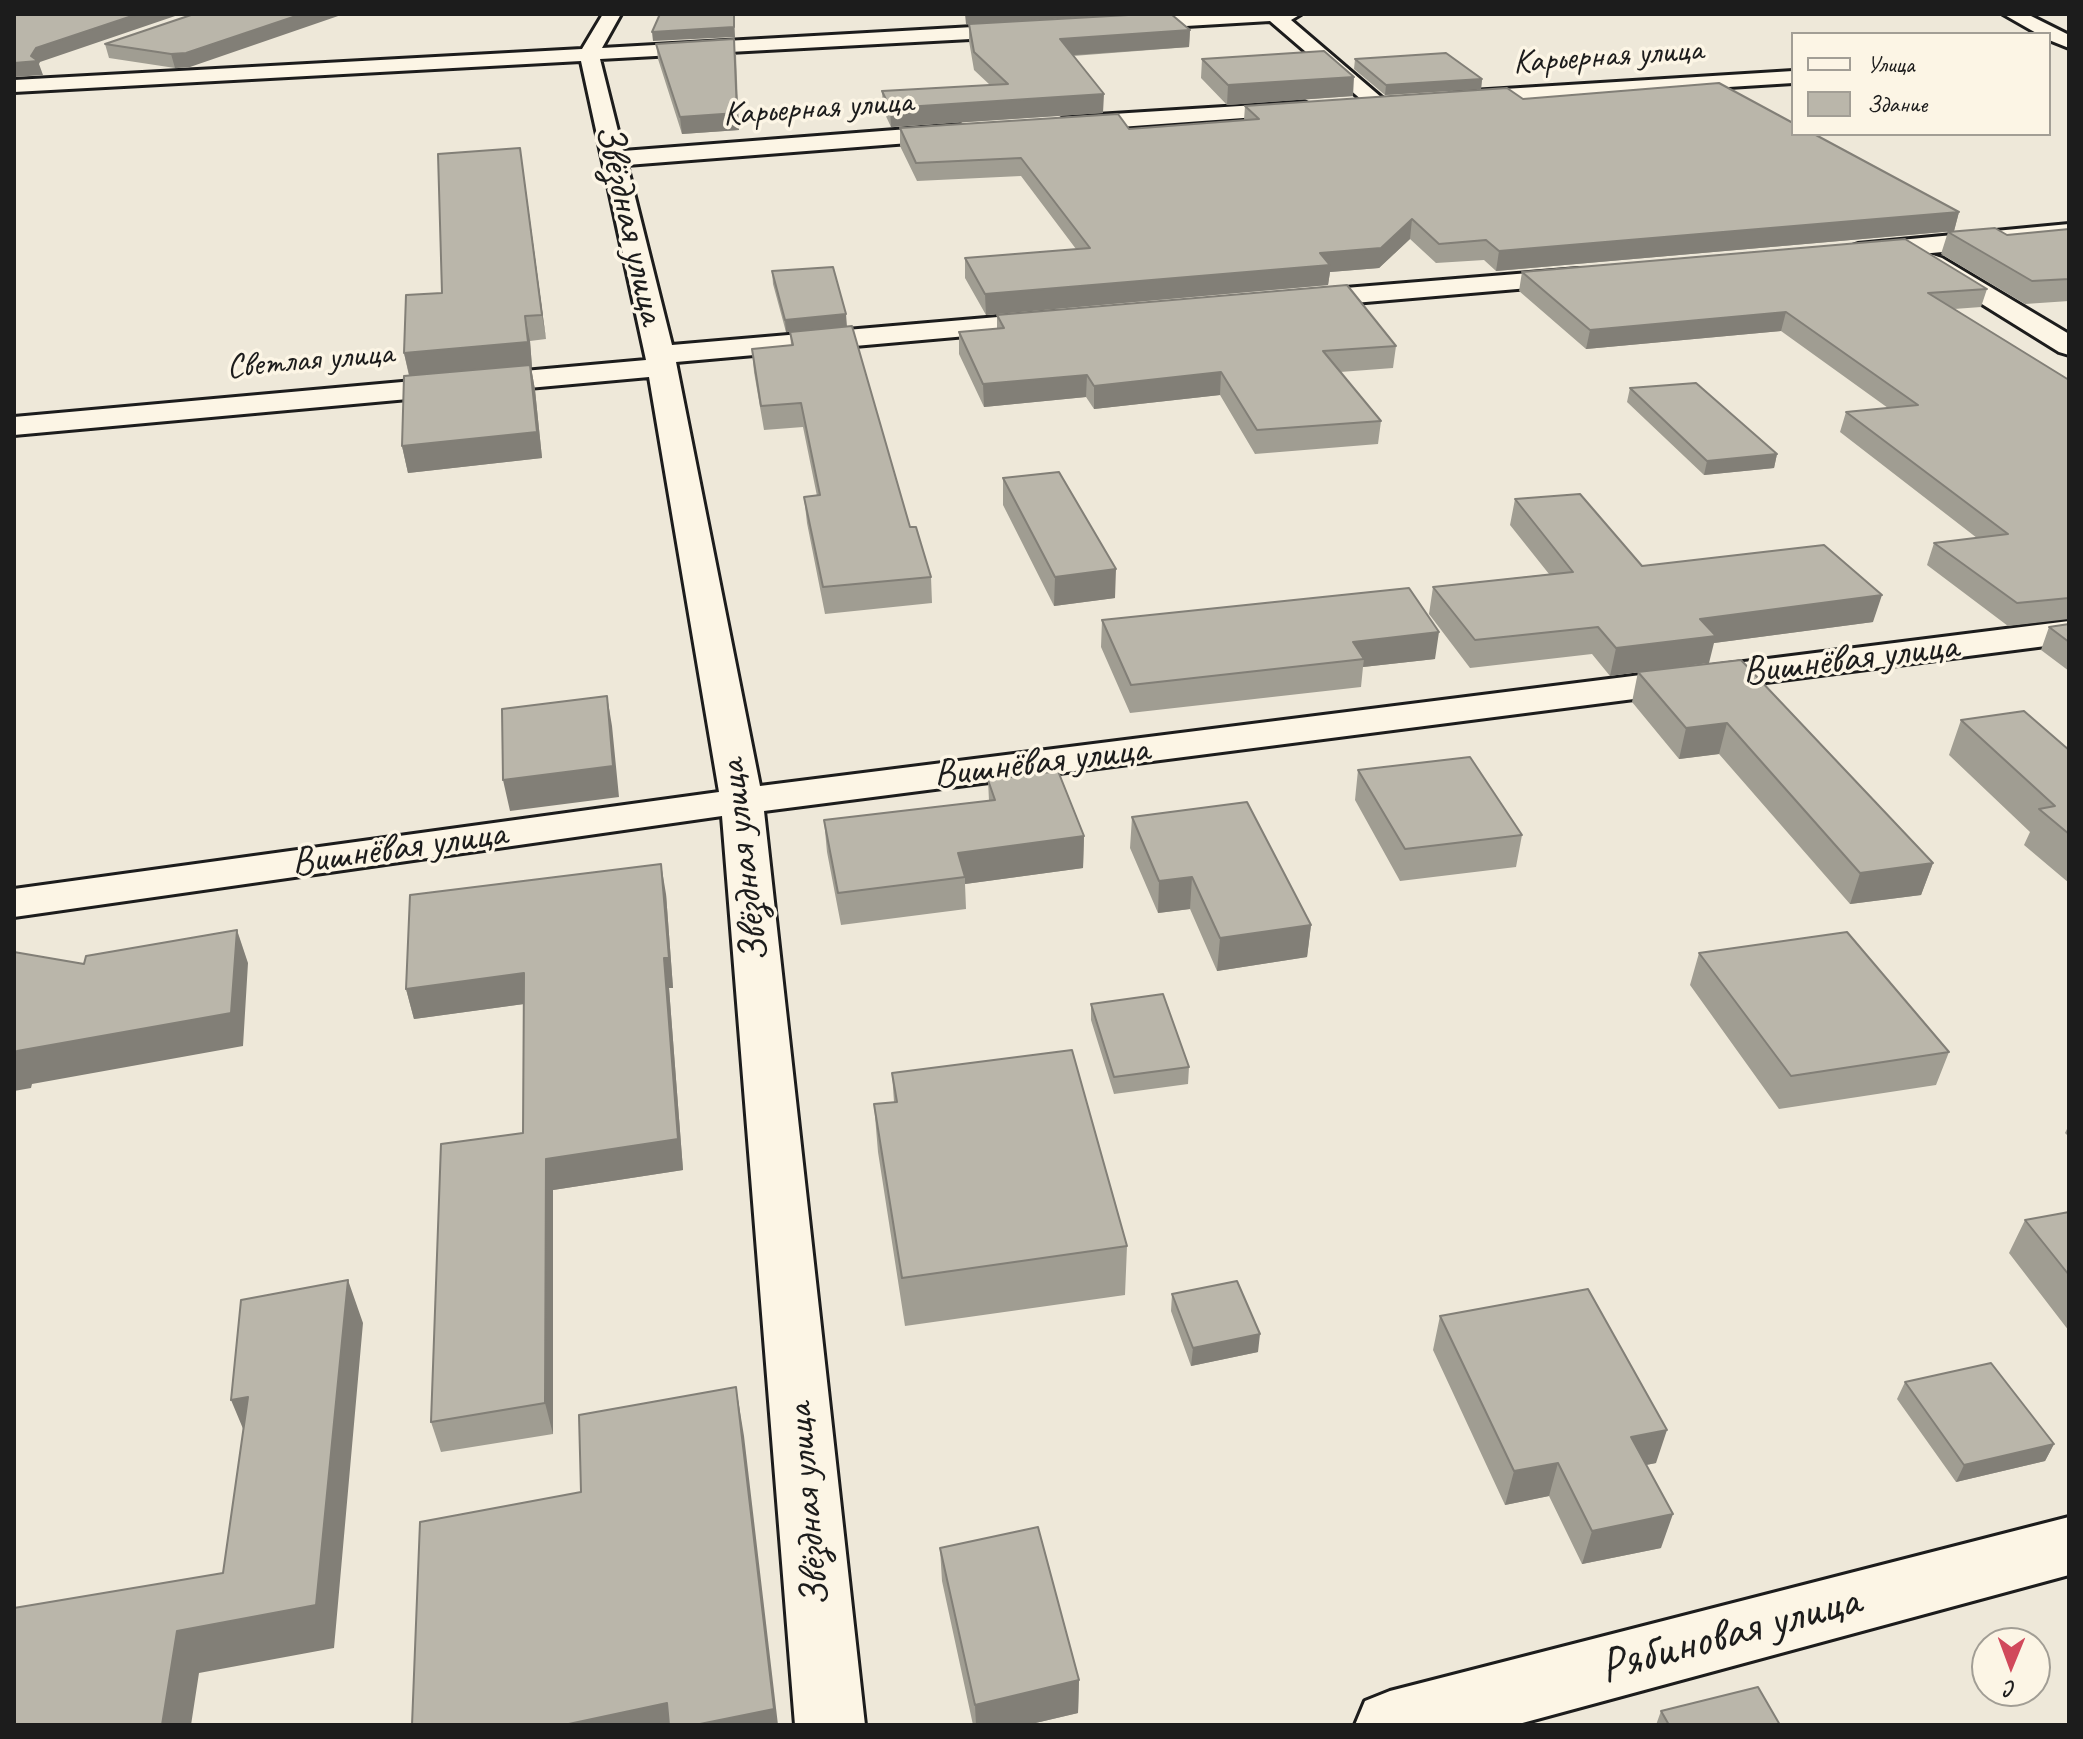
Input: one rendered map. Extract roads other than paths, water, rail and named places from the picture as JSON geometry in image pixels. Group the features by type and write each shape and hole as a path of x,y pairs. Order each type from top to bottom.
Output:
{"street":[{"path":"589,53 612,14"},
{"path":"1047,126 1385,102 1280,14 1102,25"},
{"path":"2012,14 2049,32"},
{"path":"16,86 1040,29"},
{"path":"2051,33 2069,42"},
{"name":"Звёздная улица","path":"589,53 660,361 742,801 830,1725"},
{"path":"16,86 23,78 66,63"},
{"name":"Карьерная улица","path":"1439,99 1791,77"},
{"name":"Карьерная улица","path":"613,159 984,130"},
{"path":"1829,254 2069,232"},
{"path":"1907,247 2069,346"},
{"path":"1268,303 1596,275"},
{"name":"Светлая улица","path":"14,426 1081,318"},
{"name":"Вишнёвая улица","path":"14,903 742,801 2069,632"},
{"name":"Рябиновая улица","path":"1390,1725 2069,1546"}]}
